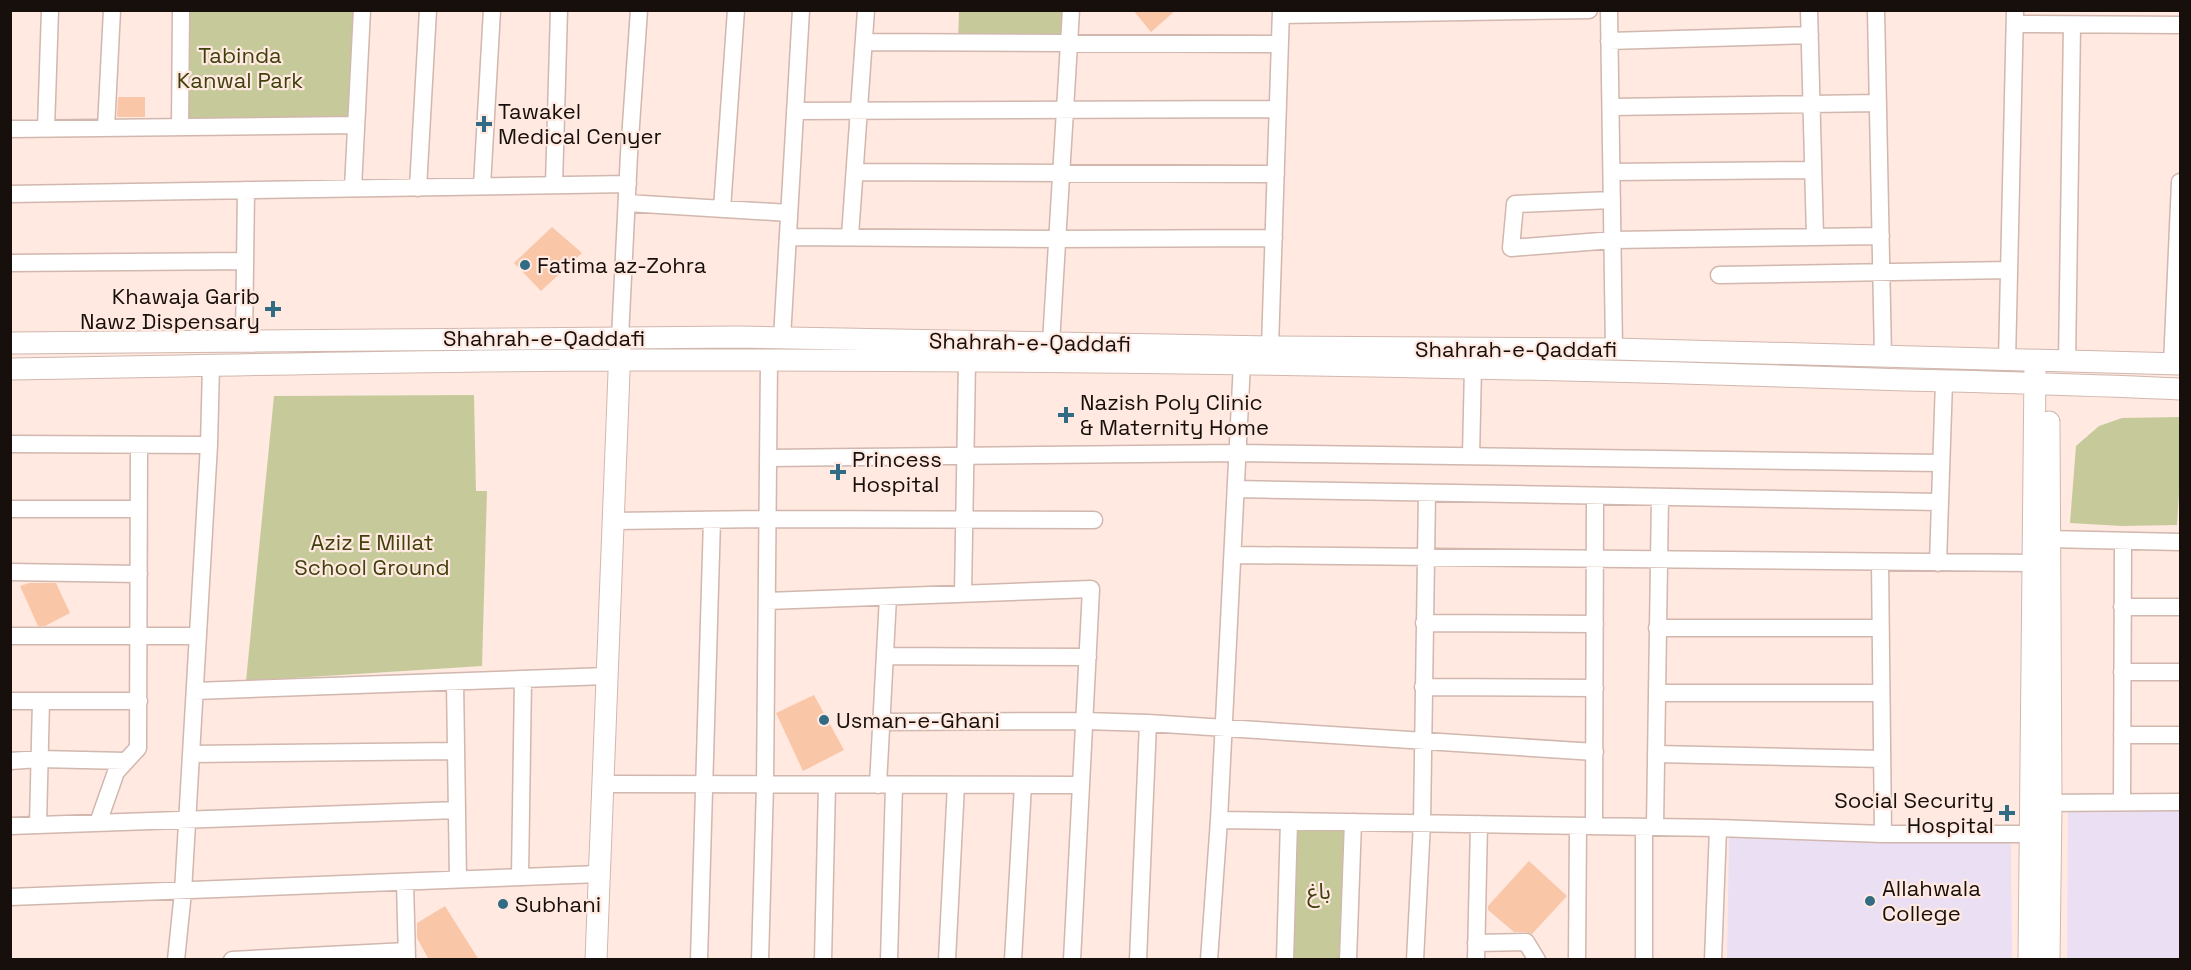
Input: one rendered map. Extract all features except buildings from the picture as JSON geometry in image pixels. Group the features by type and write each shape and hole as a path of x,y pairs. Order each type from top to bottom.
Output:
{"main road":[{"path":"596,960 620,338"},
{"name":"Shahrah-e-Qaddafi","path":"10,343 782,338 1270,347 1614,349 2176,364"},
{"name":"Shahrah-e-Qaddafi","path":"10,369 620,360 1242,363 1473,367 2181,389"},
{"path":"2049,960 2041,834 2030,803 2032,563 2042,383 2051,362"},
{"path":"2029,960 2041,834 2051,803 2048,539 2042,383"}],"street":[{"path":"46,129 50,10"},
{"path":"106,128 112,10"},
{"path":"180,127 181,10"},
{"path":"353,188 362,10"},
{"path":"418,188 428,10"},
{"path":"482,186 492,10"},
{"path":"554,185 559,10"},
{"path":"620,338 639,10"},
{"path":"722,209 736,10"},
{"path":"782,338 801,10"},
{"path":"850,236 866,10"},
{"path":"1051,343 1071,10"},
{"path":"1270,347 1281,13 1589,10"},
{"path":"1609,10 1614,349"},
{"path":"1809,10 1815,237"},
{"path":"1876,10 1883,357"},
{"path":"2007,361 2015,17 2072,25 2181,25"},
{"path":"2051,362 2072,25"},
{"path":"1609,41 1810,35"},
{"path":"864,42 1280,44"},
{"path":"1611,107 1878,103"},
{"path":"795,111 1278,109"},
{"path":"10,129 356,124"},
{"path":"1612,172 1813,170"},
{"path":"855,172 1276,174"},
{"path":"2176,364 2181,182"},
{"path":"10,194 628,184"},
{"path":"244,341 246,190"},
{"path":"1612,200 1515,204 1511,248 1613,240 1881,236"},
{"path":"627,203 789,213"},
{"path":"788,237 1274,238"},
{"path":"10,263 245,261"},
{"path":"1719,275 2009,270"},
{"path":"760,960 765,785 769,360"},
{"path":"963,594 967,361"},
{"path":"1209,960 1220,820 1242,363"},
{"path":"176,960 188,820 209,445 211,366"},
{"path":"1471,456 1473,367"},
{"path":"1938,563 1944,381"},
{"path":"10,444 209,445"},
{"path":"98,823 116,772 138,748 139,445"},
{"path":"768,458 1238,453 1941,463"},
{"path":"1236,489 1940,502"},
{"path":"1415,960 1422,823 1426,493"},
{"path":"1577,960 1586,826 1595,753 1595,497"},
{"path":"1644,960 1656,754 1660,497"},
{"path":"10,509 139,509"},
{"path":"699,960 712,520"},
{"path":"613,521 1095,520"},
{"path":"2048,539 2181,542"},
{"path":"2122,802 2123,542"},
{"path":"1233,555 2032,563"},
{"path":"1880,562 1883,834"},
{"path":"10,572 139,574"},
{"path":"767,601 1091,589 1072,960"},
{"path":"888,597 881,722 886,785 889,960"},
{"path":"2122,607 2181,607"},
{"path":"1424,623 1595,624"},
{"path":"1657,628 1880,628"},
{"path":"10,636 198,636"},
{"path":"885,656 1088,657"},
{"path":"2122,672 2181,672"},
{"path":"195,691 607,676"},
{"path":"520,877 523,679"},
{"path":"455,682 458,879"},
{"path":"1424,687 1595,688"},
{"path":"1656,693 1881,693"},
{"path":"10,701 139,701"},
{"path":"38,825 41,701"},
{"path":"881,722 1148,723 1595,753"},
{"path":"1138,960 1148,723"},
{"path":"2122,735 2181,735"},
{"path":"191,754 456,751"},
{"path":"1656,754 1882,759"},
{"path":"10,761 40,759 126,761"},
{"path":"603,784 1081,785"},
{"path":"823,960 827,785"},
{"path":"947,960 956,785"},
{"path":"1013,960 1023,785"},
{"path":"2030,803 2181,802"},
{"path":"10,826 457,810"},
{"path":"1220,820 1718,828 1883,834 2041,834"},
{"path":"1285,960 1289,821"},
{"path":"1348,960 1353,822"},
{"path":"1479,824 1476,951 1526,942 1537,960"},
{"path":"1713,960 1718,828"},
{"path":"10,897 599,874"},
{"path":"232,960 407,955 405,882"}],"shaded area":[{"path":"2068,811 2180,811 2180,959 2067,960"},
{"name":"Allahwala College","path":"1729,838 2011,842 2012,959 1727,960"}],"green space":[{"name":"Tabinda Kanwal Park","path":"181,11 362,11 356,125 180,127"},
{"path":"959,11 1071,11 1069,42 958,41"},
{"name":"Aziz E Millat School Ground","path":"474,395 476,491 487,491 482,666 246,681 274,396"},
{"path":"2180,417 2177,525 2122,526 2070,523 2076,446 2099,426 2122,418"},
{"name":"باغ","path":"1289,821 1353,822 1348,959 1285,960"}],"place":[{"name":"Tawakel Medical Cenyer","path":"484,124"},
{"name":"Fatima az-Zohra","path":"525,265"},
{"name":"Khawaja Garib Nawz Dispensary","path":"273,309"},
{"name":"Nazish Poly Clinic & Maternity Home","path":"1066,415"},
{"name":"Princess Hospital","path":"838,472"},
{"name":"Usman-e-Ghani","path":"824,720"},
{"name":"Social Security Hospital","path":"2007,813"},
{"name":"Allahwala College","path":"1870,901"},
{"name":"Subhani","path":"503,904"}]}
